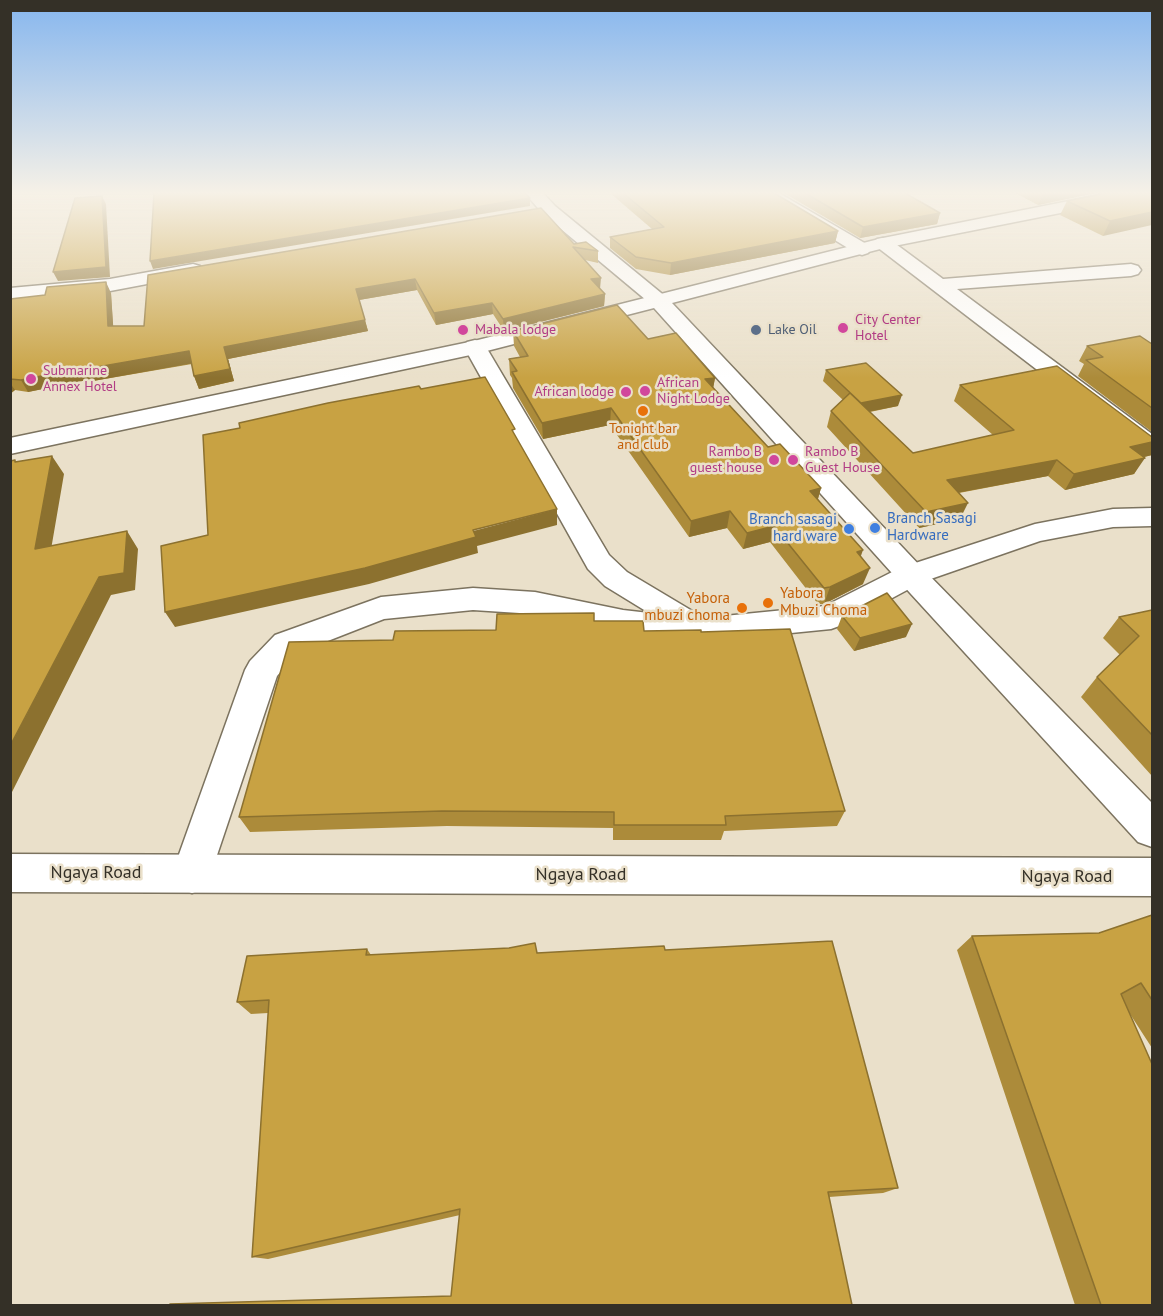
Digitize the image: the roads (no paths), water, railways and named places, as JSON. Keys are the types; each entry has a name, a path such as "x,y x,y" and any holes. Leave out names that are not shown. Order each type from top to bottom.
{"street":[{"path":"603,254 659,301 911,574 1152,829"},
{"path":"10,446 475,346 840,254"},
{"path":"887,254 939,285 1152,446"},
{"path":"10,294 110,285 213,266"},
{"path":"939,285 1131,270"},
{"path":"475,346 598,562 616,579 701,630"},
{"path":"192,874 261,670 286,644 381,608 473,599 535,603 623,622 701,630 831,617 911,574 1035,533 1113,518 1152,517"},
{"name":"Ngaya Road","path":"10,873 1152,877"}],"place":[{"name":"City Center Hotel","path":"843,328"},
{"name":"Mabala lodge","path":"463,330"},
{"name":"Lake Oil","path":"756,330"},
{"name":"Submarine Annex Hotel","path":"31,379"},
{"name":"African Night Lodge","path":"645,391"},
{"name":"African lodge","path":"626,392"},
{"name":"Tonight bar and club","path":"643,411"},
{"name":"Rambo B guest house","path":"774,460"},
{"name":"Rambo B Guest House","path":"793,460"},
{"name":"Branch Sasagi Hardware","path":"875,528"},
{"name":"Branch sasagi hard ware","path":"849,529"},
{"name":"Yabora Mbuzi Choma","path":"768,603"},
{"name":"Yabora mbuzi choma","path":"742,608"}]}
